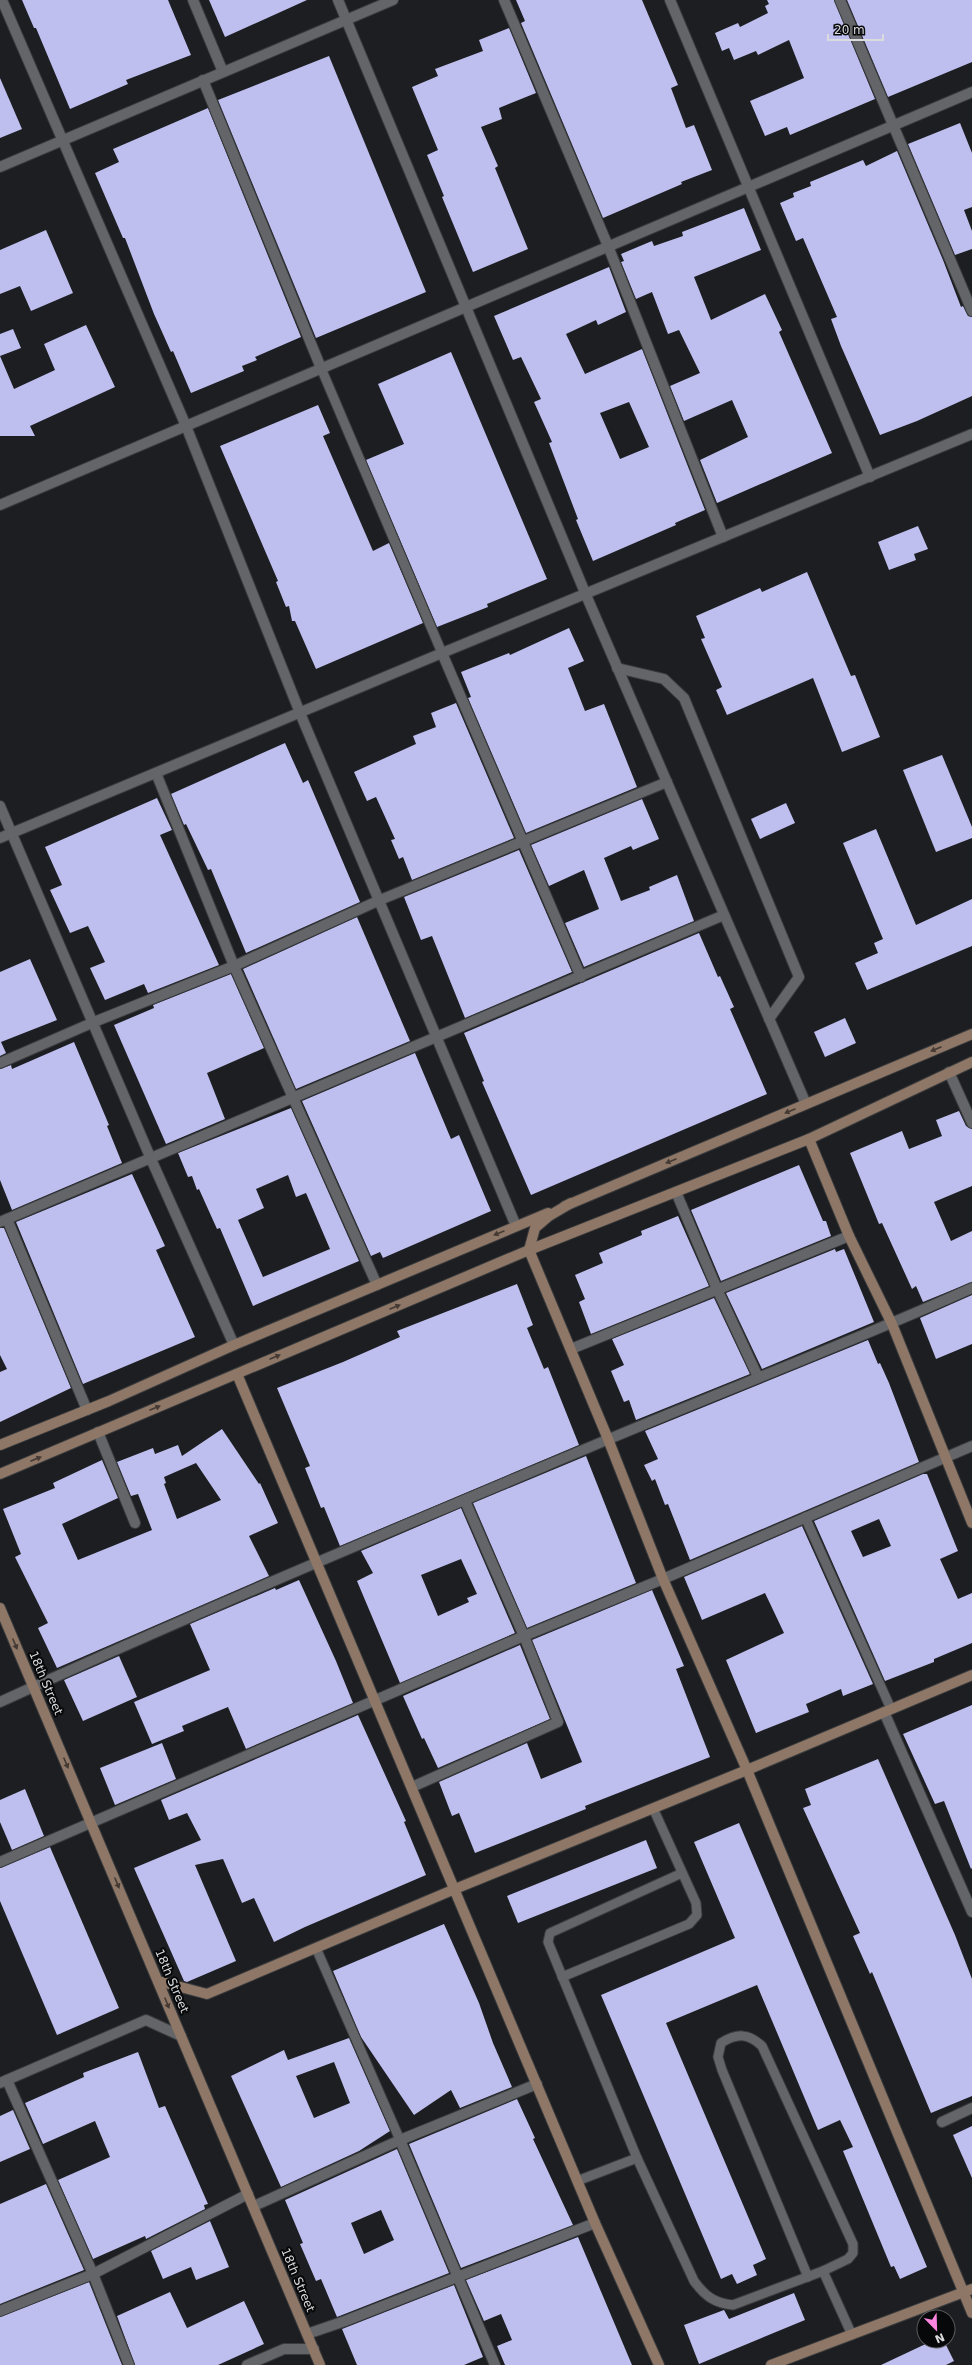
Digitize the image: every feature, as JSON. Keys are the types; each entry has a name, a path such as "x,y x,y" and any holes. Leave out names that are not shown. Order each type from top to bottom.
{"street":[{"path":"2,0 186,426 300,713 516,1226"},
{"path":"193,0 224,72"},
{"path":"338,0 586,595 806,1104"},
{"path":"0,167 393,0"},
{"path":"504,0 608,246 723,537"},
{"path":"670,0 747,188 870,477"},
{"path":"840,0 892,126 972,311"},
{"path":"203,80 321,368"},
{"path":"0,505 972,92"},
{"path":"0,838 972,434"},
{"path":"442,653 522,842 581,976"},
{"path":"617,668 664,679 684,698 799,977 769,1019"},
{"path":"156,773 234,966 377,1285"},
{"path":"0,1063 94,1022 234,966 380,900 667,782"},
{"path":"0,806 94,1022 151,1159 234,1345"},
{"path":"87,1410 4,1221 724,915"},
{"path":"0,1444 87,1410 234,1345 972,1034"},
{"path":"0,1474 529,1250 809,1139 948,1072 972,1062"},
{"path":"948,1072 972,1123"},
{"path":"809,1139 849,1236 892,1324 947,1457 972,1523"},
{"path":"676,1192 717,1289 758,1377"},
{"path":"570,1203 549,1216 535,1228 529,1250 608,1439 663,1579 747,1770 968,2291 972,2313"},
{"path":"571,1349 849,1236"},
{"path":"0,1702 317,1562 465,1501 608,1439 892,1324 972,1288"},
{"path":"237,1374 577,2181 659,2365"},
{"path":"98,1432 135,1523"},
{"path":"0,1862 91,1821 375,1701 524,1636 663,1579 972,1446"},
{"path":"412,1787 558,1722 524,1636 465,1501"},
{"name":"18th Street","path":"0,1608 320,2365"},
{"path":"158,1981 206,1994 455,1889 747,1770 972,1675"},
{"path":"887,1711 971,1907"},
{"path":"129,2365 93,2274 3,2081 146,2020 181,2036"},
{"path":"254,2206 400,2140 537,2084"},
{"path":"942,2122 972,2108"},
{"path":"400,2140 494,2365"},
{"path":"0,2311 93,2274 248,2194"},
{"path":"307,2334 345,2321 595,2223"},
{"path":"771,2365 968,2291"},
{"path":"247,2365 284,2349 314,2349"}],"lane":[{"path":"321,368 442,653"},
{"path":"805,1517 887,1711"},
{"path":"562,1977 689,1924 698,1915 696,1903 653,1808"},
{"path":"682,1873 550,1933 548,1942 637,2158 694,2281 704,2295 718,2304 733,2305 823,2271 848,2259 853,2252 853,2244 762,2046 752,2037 743,2035 731,2037 721,2043 718,2057 722,2070 808,2276"},
{"path":"316,1948 400,2140"},
{"path":"577,2181 637,2158"},
{"path":"823,2271 852,2335"}],"building":[{"path":"22,0 168,0 191,55 126,80 128,84 70,109 36,28 34,28"},
{"path":"209,0 307,0 225,37"},
{"path":"516,0 642,0 678,85 671,88 686,128 694,125 712,170 681,182 682,184 603,218 521,23 525,21"},
{"path":"767,0 834,0 875,99 790,135 787,127 765,136 750,101 804,78 789,40 758,55 756,51 734,60 729,48 722,51 715,33 738,23 740,27 768,13 765,6 769,4"},
{"path":"847,0 972,0 972,62 888,97"},
{"path":"509,28 536,93 499,108 502,119 481,127 498,166 495,168 528,249 473,272 442,197 444,196 427,155 438,150 412,87 438,76 435,69 483,51 479,40"},
{"path":"329,56 426,292 316,338 218,100"},
{"path":"0,78 22,129 0,138"},
{"path":"208,108 301,337 255,357 257,360 242,366 244,371 191,393 173,351 171,352 154,314 125,238 123,238 95,173 119,162 113,149"},
{"path":"960,123 972,153 972,207 964,210 972,231 972,249 955,255 908,144"},
{"path":"897,151 961,307 963,306 968,316 972,317 972,396 917,421 880,435 841,346 831,319 837,317 803,238 796,241 780,203 794,197 793,193 811,186 810,182 863,160 866,166"},
{"path":"744,208 761,250 694,277 711,320 765,294 782,330 779,332 832,453 717,503 700,460 748,437 732,400 684,421 670,386 700,373 679,330 668,334 652,292 636,299 621,262 624,261 621,254 652,241 654,246 683,236 682,232"},
{"path":"46,230 73,293 31,311 20,286 0,294 0,250"},
{"path":"609,267 626,312 598,325 596,320 566,334 585,374 642,349 705,510 675,523 676,525 593,561 576,520 578,519 549,443 552,442 534,402 541,399 521,357 513,360 494,316","holes":["629,402 649,447 620,459 600,413"]},
{"path":"86,325 115,387 30,426 35,436 0,436 0,356 14,389 55,370 44,344"},
{"path":"13,329 21,348 0,356 0,334"},
{"path":"451,352 547,579 487,604 488,607 437,627 366,460 404,444 378,384"},
{"path":"318,405 330,433 323,436 373,551 389,543 423,623 316,669 295,621 292,621 289,606 286,607 276,582 278,581 220,446"},
{"path":"918,526 928,549 914,554 916,560 889,570 878,542"},
{"path":"807,572 851,676 855,675 880,737 842,752 813,678 727,715 716,690 722,687 701,639 705,638 696,616 760,588 762,592"},
{"path":"569,628 584,661 568,668 585,711 604,704 637,787 526,833 468,698 471,697 461,672 509,653 510,655"},
{"path":"456,703 514,838 412,880 403,857 399,859 391,840 395,839 376,797 367,801 354,772 416,744 413,736 436,727 431,713"},
{"path":"285,743 303,783 308,780 360,902 246,953 211,869 208,870 186,824 184,825 171,794"},
{"path":"942,755 972,827 972,838 936,852 903,770"},
{"path":"157,798 172,830 160,835 219,965 148,993 144,984 105,1000 90,968 105,962 88,926 70,933 50,890 62,885 45,847"},
{"path":"642,799 659,839 633,850 631,846 604,858 621,901 650,890 649,887 677,875 694,921 584,967 565,923 599,909 584,870 549,886 531,845"},
{"path":"786,803 795,823 760,839 751,819"},
{"path":"876,829 916,925 972,899 972,946 867,990 855,963 878,953 874,943 883,939 843,843"},
{"path":"519,850 572,972 465,1018 432,936 421,940 404,897"},
{"path":"357,917 410,1041 296,1089 243,969"},
{"path":"699,933 718,977 720,976 734,1007 730,1009 767,1094 531,1195 482,1082 484,1081 464,1033"},
{"path":"30,959 57,1020 1,1042 6,1053 0,1056 0,972"},
{"path":"231,974 264,1048 207,1073 225,1119 166,1144 114,1025 154,1008 153,1005"},
{"path":"845,1018 856,1043 825,1057 814,1032"},
{"path":"74,1042 109,1125 107,1126 122,1163 12,1210 0,1180 0,1069 11,1065 12,1069"},
{"path":"415,1053 451,1139 459,1135 491,1211 383,1258 380,1252 371,1256 302,1101"},
{"path":"291,1108 359,1261 253,1306 220,1228 217,1229 199,1189 197,1190 192,1176 188,1177 178,1153","holes":["288,1175 296,1197 306,1193 330,1249 263,1277 238,1220 264,1208 256,1189"]},
{"path":"959,1111 966,1126 972,1129 972,1186 934,1202 951,1241 972,1231 972,1282 923,1302 916,1286 912,1289 882,1223 879,1224 850,1153 902,1131 909,1149 942,1136 936,1120"},
{"path":"799,1165 823,1221 826,1221 831,1236 721,1281 691,1210"},
{"path":"132,1174 165,1246 156,1250 195,1337 83,1384 16,1222"},
{"path":"678,1216 709,1286 591,1334 579,1302 585,1299 575,1275 603,1263 599,1253 642,1235 641,1231"},
{"path":"0,1228 4,1228 71,1388 0,1422 0,1372 7,1369 0,1355"},
{"path":"835,1249 836,1252 844,1249 874,1322 762,1369 726,1293"},
{"path":"517,1284 533,1325 527,1328 544,1369 548,1367 579,1445 340,1546 324,1507 321,1508 305,1468 310,1466 277,1388 343,1362 400,1337 397,1331"},
{"path":"972,1295 972,1344 936,1359 920,1318"},
{"path":"714,1298 750,1374 636,1420 629,1400 624,1402 611,1371 624,1365 612,1339"},
{"path":"868,1340 878,1364 880,1363 889,1383 919,1462 690,1560 668,1504 665,1505 655,1479 652,1481 644,1465 658,1459 645,1431"},
{"path":"222,1429 259,1484 260,1483 278,1523 249,1536 269,1576 57,1668 38,1628 48,1623 15,1557 21,1554 3,1509 55,1488 53,1483 102,1460 118,1498 62,1524 78,1560 152,1530 138,1494 131,1496 117,1462 153,1448 155,1454 178,1445 182,1456","holes":["196,1463 221,1500 177,1519 164,1484 166,1483 164,1477"]},
{"path":"586,1456 636,1583 527,1628 473,1503"},
{"path":"923,1474 927,1474 958,1551 940,1559 958,1599 972,1593 972,1643 934,1659 934,1662 885,1681 814,1521","holes":["879,1519 891,1546 863,1557 851,1531"]},
{"path":"461,1508 515,1633 400,1683 357,1581 373,1573 361,1551","holes":["461,1559 477,1594 467,1598 469,1602 438,1616 421,1575"]},
{"path":"802,1526 873,1684 843,1696 841,1689 806,1704 809,1712 756,1733 726,1660 784,1633 765,1593 702,1620 684,1577"},
{"path":"299,1580 336,1661 353,1703 246,1749 228,1707 182,1726 184,1731 152,1744 134,1702 210,1670 190,1624 275,1588 276,1590"},
{"path":"652,1590 684,1666 676,1669 710,1757 585,1806 586,1809 475,1853 459,1813 452,1816 439,1782 527,1743 541,1779 582,1762 532,1640"},
{"path":"520,1645 550,1719 438,1768 424,1738 422,1739 403,1696"},
{"path":"119,1656 137,1697 83,1721 64,1680"},
{"path":"972,1705 971,1869 944,1801 935,1804 903,1734"},
{"path":"358,1715 406,1821 404,1822 426,1875 305,1927 274,1942 254,1898 242,1903 223,1859 195,1865 236,1961 187,1982 184,1981 134,1868 201,1840 187,1813 169,1820 161,1800"},
{"path":"162,1743 176,1779 115,1805 100,1768"},
{"path":"878,1759 955,1935 972,1979 972,2096 931,2113 872,1972 870,1974 853,1936 860,1933 803,1808 811,1805 805,1789"},
{"path":"25,1789 44,1836 12,1850 0,1822 0,1800"},
{"path":"739,1823 927,2267 900,2279 894,2266 891,2267 843,2151 853,2147 840,2120 818,2130 757,1985 666,2023 766,2259 753,2265 757,2275 737,2284 732,2274 721,2279 601,1995 735,1938 694,1842"},
{"path":"646,1840 657,1868 518,1923 507,1896"},
{"path":"50,1847 119,2008 57,2035 0,1901 0,1868"},
{"path":"444,1924 479,2003 493,2043 512,2087 460,2108 451,2090 414,2115 361,2037 333,1971"},
{"path":"349,2038 390,2131 359,2151 281,2187 231,2076 284,2050 288,2060","holes":["334,2062 350,2103 314,2118 296,2076"]},
{"path":"138,2052 159,2108 165,2106 208,2204 204,2205 205,2209 146,2239 145,2236 93,2259 58,2180 110,2157 95,2121 43,2144 25,2103 84,2077 83,2073"},
{"path":"517,2099 535,2138 533,2139 573,2225 461,2268 409,2144"},
{"path":"13,2110 30,2149 0,2162 0,2116"},
{"path":"972,2126 972,2178 953,2135"},
{"path":"397,2149 449,2273 337,2317 321,2279 316,2281 300,2244 303,2243 285,2200","holes":["381,2210 394,2240 364,2254 351,2223"]},
{"path":"46,2184 84,2270 0,2304 0,2204"},
{"path":"210,2221 229,2267 196,2280 191,2267 163,2279 151,2251"},
{"path":"578,2237 632,2365 505,2365 497,2346 512,2340 501,2314 484,2321 466,2280"},
{"path":"89,2282 122,2365 0,2365 0,2317"},
{"path":"454,2285 483,2357 464,2365 357,2365 342,2329"},
{"path":"170,2292 187,2328 244,2301 264,2344 218,2365 135,2365 117,2316"},
{"path":"794,2293 805,2320 699,2364 684,2325 724,2310 729,2319"},
{"path":"916,2349 948,2349 954,2361 946,2365 881,2365"}]}
